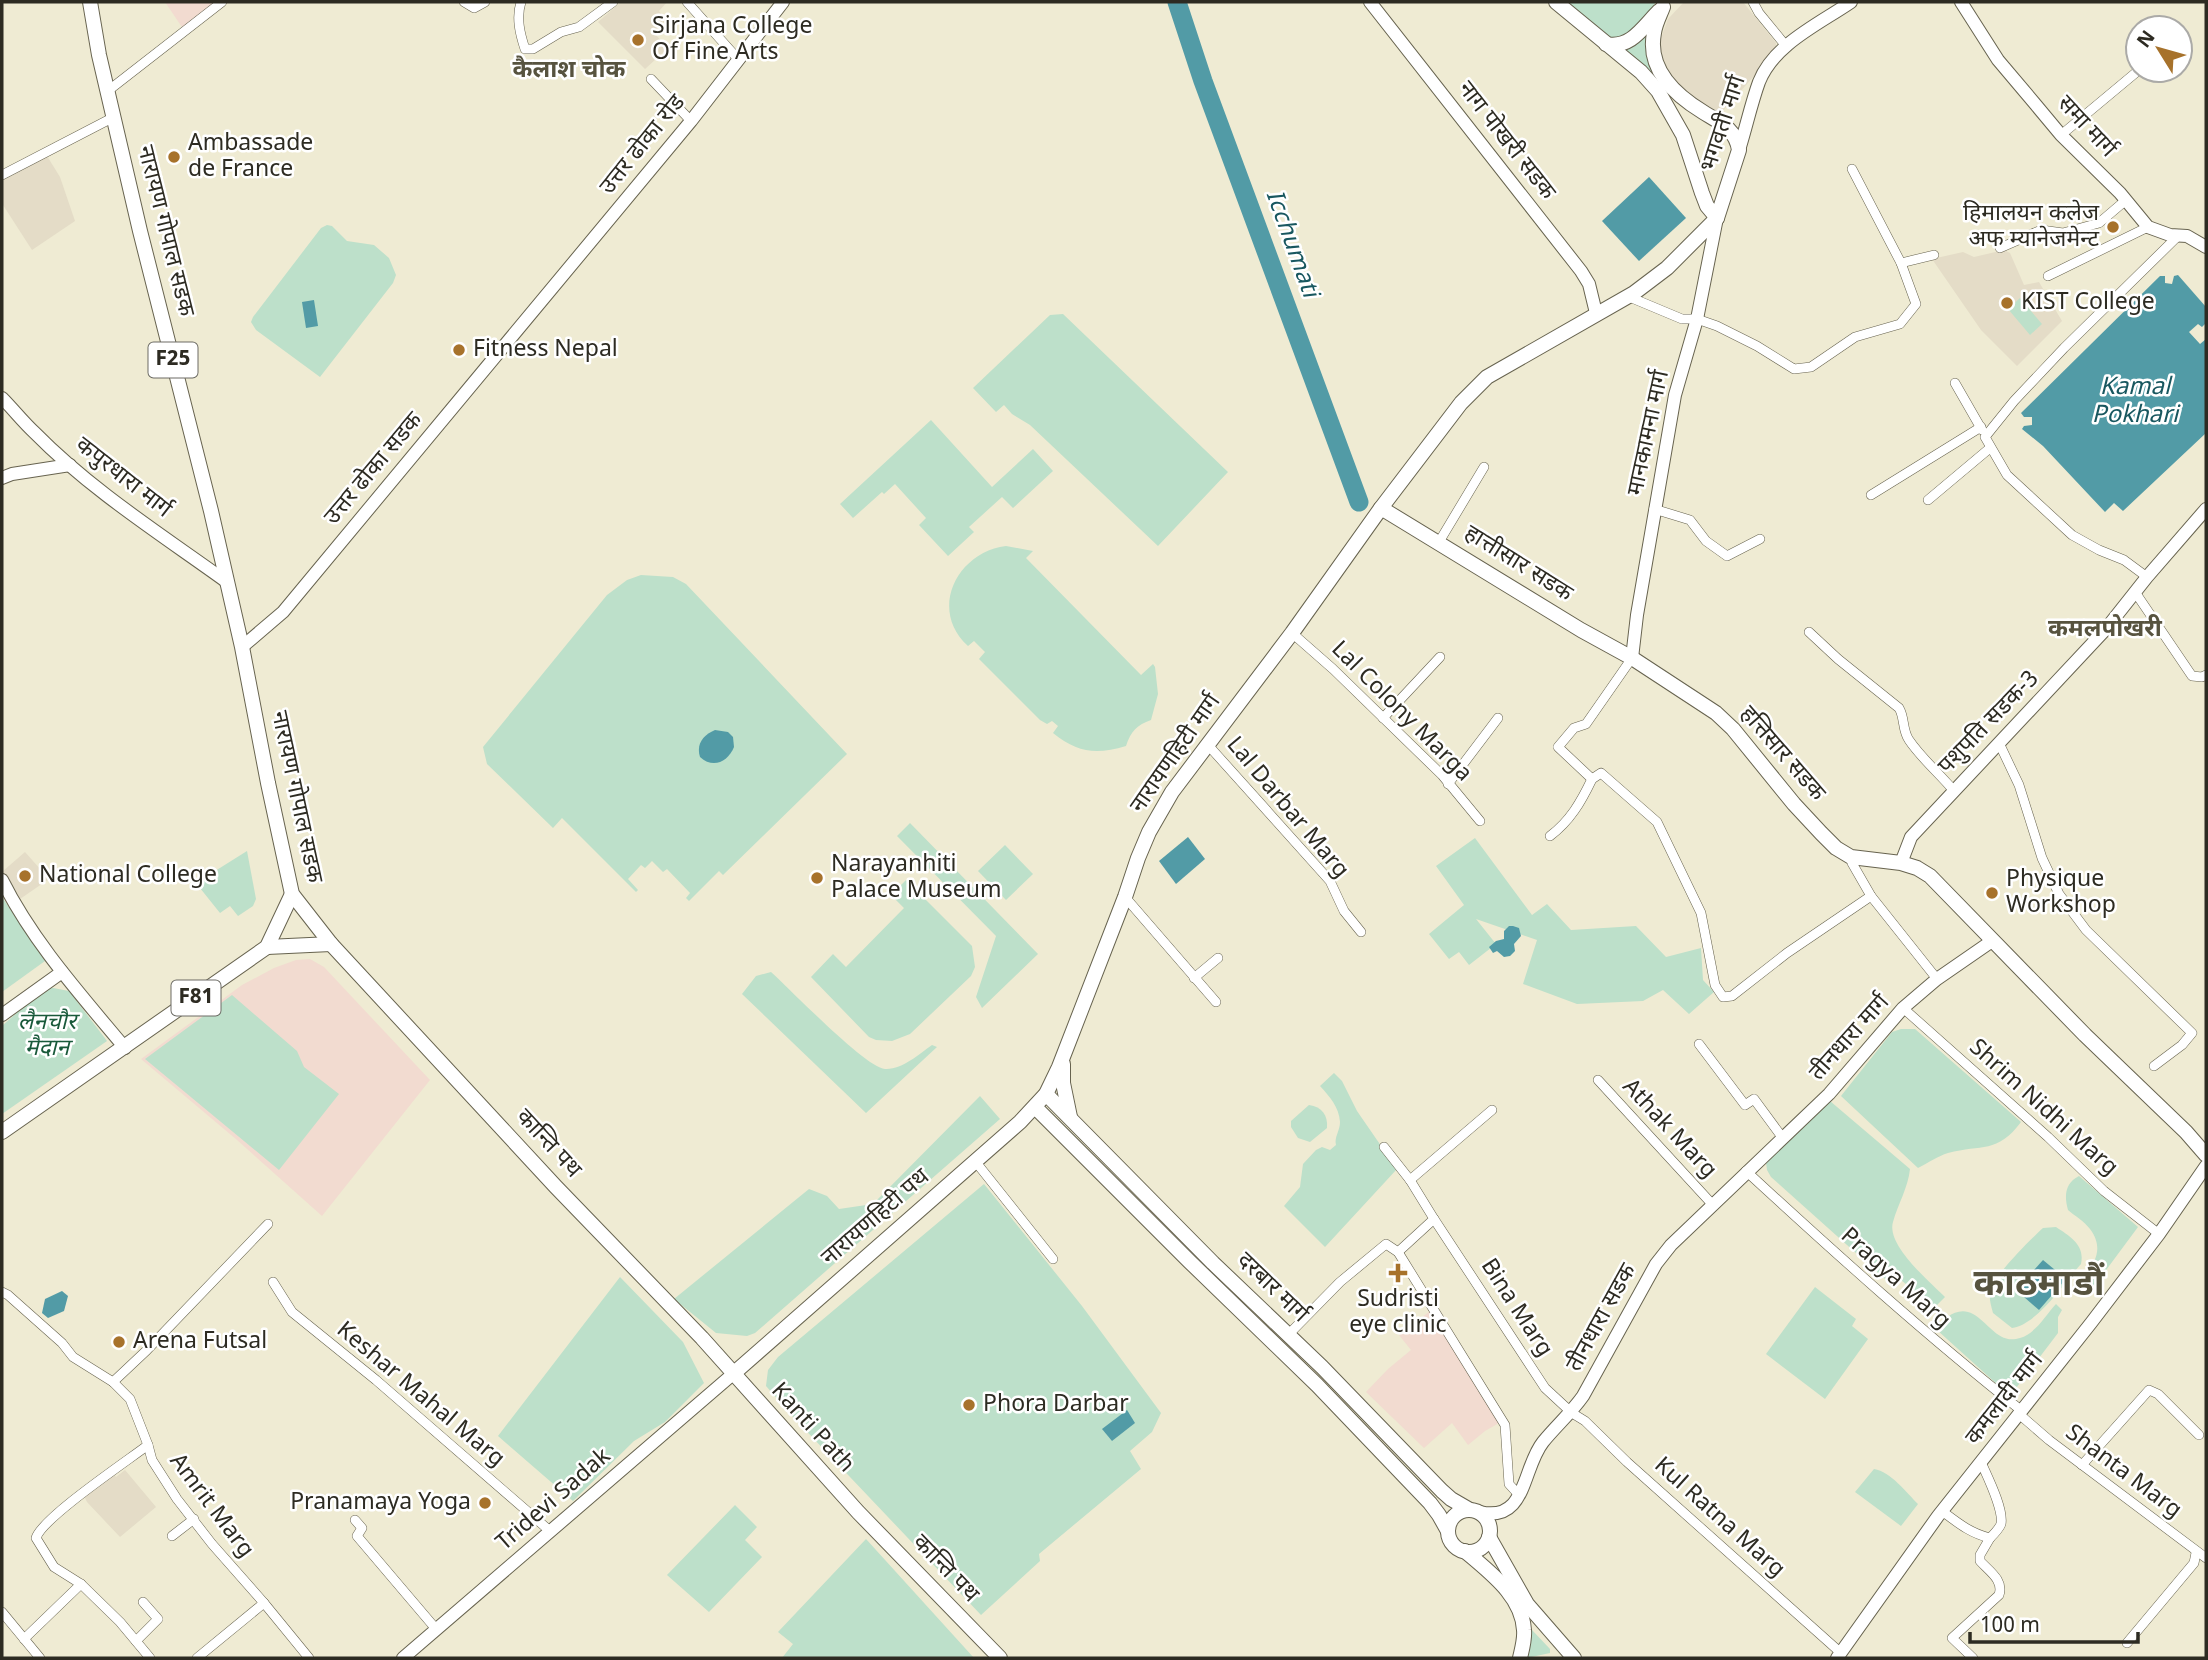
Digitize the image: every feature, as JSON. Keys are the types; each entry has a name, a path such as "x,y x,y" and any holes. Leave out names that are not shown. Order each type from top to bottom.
{"main road":[{"name":"नारायण गोपाल सडक","path":"90,2 99,55 140,231 227,582"},
{"name":"उत्तर ढोका रोड","path":"532,311 691,121 783,2"},
{"name":"नाग पोखरी सडक","path":"1370,2 1581,271 1589,284 1596,313"},
{"path":"1556,2 1667,93 1724,125 1738,140 1739,150"},
{"name":"भगवती मार्ग","path":"1717,218 1760,81 1767,68 1786,46 1851,2"},
{"name":"समा मार्ग","path":"1961,2 1998,60 2061,135 2126,200 2148,227"},
{"path":"1606,44 1617,46 1629,41 1665,4"},
{"path":"1665,4 1653,34 1658,67 1707,206 1717,218"},
{"name":"नारायणहिटी मार्ग","path":"1046,1094 1149,832 1172,792 1461,403 1488,377 1627,296 1667,268 1717,218"},
{"name":"मानकामना मार्ग","path":"1632,658 1654,509 1675,396 1697,319 1717,218"},
{"path":"2148,227 2187,236 2206,247"},
{"name":"उत्तर ढोका सडक","path":"242,647 283,612 532,311"},
{"name":"कपुरधारा मार्ग","path":"2,398 35,434 70,465 227,582"},
{"path":"2,478 70,465"},
{"name":"हात्तीसार सडक","path":"1381,508 1581,630 1632,658"},
{"name":"पशुपति सडक-3","path":"1901,863 1911,837 2105,630 2206,509"},
{"name":"F25","path":"227,582 242,647"},
{"name":"नारायण गोपाल सडक","path":"242,647 292,894 331,944"},
{"name":"हत्तिसार सडक","path":"1632,658 1695,698 1728,723 1821,833 1836,848 1852,858"},
{"path":"1852,858 1901,863 1930,876 2206,1155"},
{"path":"2,880 12,900 62,972 125,1048"},
{"name":"F81","path":"2,1132 267,947 292,894"},
{"name":"तीनधारा मार्ग","path":"1746,1171 1829,1094 1903,1008 1937,979 1992,941"},
{"path":"267,947 331,944"},
{"name":"कान्ति पथ","path":"331,944 733,1374"},
{"path":"3,1011 62,972"},
{"path":"1063,1056 1063,1083 1071,1118"},
{"name":"नारायणहिटी पथ","path":"733,1374 1001,1139 1046,1094"},
{"name":"दरबार मार्ग","path":"1046,1094 1442,1491 1451,1499 1475,1511"},
{"name":"दरबार मार्ग","path":"1035,1107 1317,1385 1430,1503 1448,1531"},
{"path":"1001,1139 1023,1126 1037,1124 1050,1124 1060,1131"},
{"name":"कमलादी मार्ग","path":"1839,1656 1942,1511 2159,1234 2206,1166"},
{"name":"तीनधारा सडक","path":"1518,1498 1538,1449 1572,1413 1583,1396 1656,1264 1671,1245 1746,1171"},
{"name":"Kanti Path","path":"733,1374 858,1512"},
{"name":"Tridevi Sadak","path":"402,1658 733,1374"},
{"path":"1518,1498 1504,1511 1495,1514 1463,1510 1452,1518 1448,1531 1455,1546 1465,1551 1502,1585 1518,1607 1524,1631 1520,1658"},
{"path":"1465,1551 1483,1547 1489,1537 1488,1520 1475,1511"},
{"name":"कान्ति पथ","path":"858,1512 1000,1658"},
{"path":"1489,1537 1527,1604 1574,1658"}],"street":[{"path":"109,90 222,2"},
{"path":"464,2 474,8 485,2"},
{"path":"521,2 518,10 520,35 526,49 533,49 561,32 579,27 613,2"},
{"path":"687,2 738,59"},
{"path":"1753,2 1786,46"},
{"path":"651,79 691,121"},
{"path":"2061,135 2124,82"},
{"path":"2,175 114,117"},
{"path":"1627,296 1682,319 1697,319 1727,330 1794,369 1811,367 1855,337 1900,324 1916,304 1901,263 1852,169"},
{"path":"2000,248 2041,230 2063,233 2099,223 2126,200"},
{"path":"2048,276 2148,227"},
{"path":"1985,437 2063,348 2178,236"},
{"path":"1901,263 1934,255"},
{"path":"1955,383 2007,475 2072,535 2124,560 2147,577"},
{"path":"1871,495 1980,427"},
{"path":"1928,500 1990,448"},
{"path":"1438,542 1484,467"},
{"path":"1654,509 1690,520 1706,541 1727,556 1760,539"},
{"path":"2135,592 2192,676 2206,675"},
{"path":"1809,632 1847,667 1899,708 1909,740 1954,791"},
{"name":"Lal Colony Marga","path":"1292,633 1383,718 1448,783 1480,821"},
{"path":"1383,718 1440,657"},
{"path":"1592,779 1558,747 1574,728 1586,724 1632,658"},
{"path":"1448,783 1498,718"},
{"path":"1999,743 2019,785 2042,858 2059,894 2085,930 2192,1033 2182,1045 2154,1066"},
{"name":"Lal Darbar Marg","path":"1208,744 1330,881 1344,911 1361,932"},
{"path":"1550,836 1561,828 1581,803 1592,779 1601,773 1657,822 1701,913 1715,985 1723,997 1732,996 1787,953 1871,896"},
{"path":"1852,858 1852,863 1871,896 1937,979"},
{"path":"1125,897 1216,1002"},
{"path":"1194,978 1218,958"},
{"name":"Shrim Nidhi Marg","path":"1903,1008 2048,1137 2104,1191 2159,1234"},
{"path":"1699,1044 1745,1105 1754,1099 1782,1137"},
{"name":"Athak Marg","path":"1598,1080 1712,1204"},
{"path":"1410,1180 1492,1110"},
{"name":"Bina Marg","path":"1384,1147 1410,1180 1545,1388 1572,1413"},
{"path":"975,1161 1053,1259"},
{"name":"Pragya Marg","path":"1746,1171 1890,1302 2021,1412"},
{"path":"1398,1252 1434,1219"},
{"path":"113,1382 268,1224"},
{"path":"1288,1335 1340,1282 1385,1244 1398,1252 1505,1425 1509,1484 1518,1498"},
{"name":"Keshar Mahal Marg","path":"272,1282 292,1312 376,1380 550,1531"},
{"name":"Amrit Marg","path":"2,1292 62,1343 73,1357 113,1382 130,1399 152,1460 177,1499 309,1658"},
{"path":"2082,1465 2149,1390 2158,1394 2199,1435"},
{"name":"Shanta Marg","path":"2021,1412 2049,1440 2206,1558"},
{"name":"Kul Ratna Marg","path":"1572,1413 1585,1421 1839,1656"},
{"path":"148,1445 51,1518 36,1538 54,1567 81,1584 120,1622 150,1658"},
{"path":"1973,1658 1952,1638 1999,1595 2001,1588 2000,1583 1980,1561 1980,1555 2001,1522 1993,1491 1981,1462"},
{"path":"1942,1511 1967,1531 1990,1538"},
{"path":"172,1536 194,1519"},
{"path":"355,1520 362,1528 357,1536 436,1629"},
{"path":"2127,1643 2194,1563 2196,1553"},
{"path":"24,1639 81,1584"},
{"path":"135,1641 158,1619 142,1602"},
{"path":"197,1658 264,1603"},
{"path":"2,1612 40,1658"}],"shaded area":[{"path":"165,2 229,2 186,33"},
{"name":"Sirjana College Of Fine Arts","path":"621,2 667,2 659,11 666,20 653,32 668,48 645,69 598,22"},
{"path":"1684,2 1743,2 1776,43 1776,49 1764,65 1720,114 1699,102 1667,76 1659,52 1668,19"},
{"path":"47,156 60,177 75,221 32,250 3,205 2,181"},
{"name":"KIST College","path":"2004,250 2010,253 2024,285 2039,282 2062,321 2017,366 1981,330 1932,259 1963,252 1974,257"},
{"name":"National College","path":"25,852 49,879 20,899 2,872"},
{"path":"310,959 324,967 430,1080 322,1216 141,1059 242,985 274,968 296,960"},
{"path":"1430,1311 1499,1423 1468,1445 1452,1423 1424,1448 1366,1392 1411,1350 1399,1335"},
{"path":"125,1470 156,1507 120,1537 87,1502 83,1494 113,1473 116,1477"}],"green space":[{"path":"1563,2 1656,2 1635,31 1613,41"},
{"path":"1653,21 1664,86 1622,49"},
{"path":"332,226 347,241 374,245 389,258 396,275 393,283 320,377 256,330 251,322 321,228"},
{"path":"2020,298 2042,324 2030,335 2008,309"},
{"path":"1063,314 1228,472 1158,546 1030,425 1012,414 1004,405 996,412 973,388 1050,315"},
{"path":"931,420 992,487 1033,449 1053,471 1013,508 1002,497 969,527 974,532 948,556 919,525 926,518 895,484 853,518 840,504"},
{"path":"1006,546 1033,551 1026,558 1141,675 1153,664 1155,667 1158,694 1151,720 1135,729 1126,746 1096,751 1079,748 1062,740 1053,733 1058,726 1052,721 1047,724 1040,720 979,659 985,652 974,641 968,646 956,632 950,616 950,600 962,571 974,559"},
{"path":"641,575 673,577 686,584 847,754 723,875 719,871 689,901 686,898 690,893 667,869 663,872 652,861 645,868 641,865 628,879 638,890 636,892 562,818 553,828 487,764 483,747 607,595 627,580"},
{"path":"910,823 1038,954 982,1008 976,997 996,936 897,836"},
{"path":"1475,838 1532,915 1547,904 1571,930 1636,926 1666,957 1701,948 1703,980 1714,992 1689,1014 1663,990 1643,1001 1577,1004 1523,984 1537,940 1476,919 1496,944 1469,965 1459,952 1449,959 1429,934 1464,905 1436,866"},
{"path":"1005,845 1033,874 1006,900 978,871"},
{"path":"247,851 256,899 253,906 238,916 230,906 220,913 196,883"},
{"path":"906,880 972,946 975,967 971,976 910,1034 892,1041 876,1040 869,1037 811,977 833,954 846,967 904,908 891,895"},
{"path":"2,897 45,961 2,992"},
{"path":"771,972 828,1026 875,1065 885,1069 898,1067 932,1045 937,1047 866,1113 742,994 756,976"},
{"name":"लैनचौर मैदान","path":"48,987 69,991 107,1041 2,1114 2,1026"},
{"path":"232,995 297,1051 304,1067 339,1094 279,1170 145,1059"},
{"path":"1915,1029 2021,1122 1996,1143 1948,1153 1918,1168 1841,1096 1892,1032"},
{"path":"1334,1073 1342,1081 1357,1111 1397,1169 1325,1247 1284,1206 1300,1187 1303,1164 1316,1150 1322,1147 1330,1150 1336,1145 1340,1125 1338,1112 1320,1086"},
{"path":"980,1096 1000,1119 755,1333 747,1336 716,1333 674,1299 809,1189 827,1196 839,1209 873,1204"},
{"path":"1830,1101 1910,1169 1893,1222 1893,1231 1902,1252 1945,1297 1935,1307 1892,1273 1885,1279 1771,1177 1767,1170 1766,1162"},
{"path":"1309,1105 1321,1110 1327,1123 1327,1128 1310,1142 1298,1138 1291,1127 1291,1121"},
{"path":"2079,1176 2138,1227 2092,1289 2078,1292 2073,1288 2090,1268 2097,1254 2095,1238 2090,1229 2068,1210 2067,1190 2071,1182"},
{"name":"Phora Darbar","path":"984,1184 1082,1306 1161,1413 1152,1432 1130,1451 1141,1469 1039,1554 1040,1561 981,1615 766,1386 768,1370 778,1357"},
{"path":"2056,1227 2072,1238 2079,1247 2081,1264 2040,1311 2031,1319 2012,1328 1993,1313 1990,1292 1993,1285 2013,1258 2043,1228"},
{"path":"620,1277 683,1342 704,1383 665,1422 634,1441 573,1501 498,1436"},
{"path":"1815,1287 1856,1319 1852,1326 1868,1339 1825,1399 1766,1354"},
{"path":"2056,1304 2062,1310 2058,1317 2058,1333 2010,1396 1937,1330 1947,1317 1962,1311 1973,1314 2000,1336 2020,1338 2036,1328"},
{"path":"1874,1469 1892,1478 1918,1504 1901,1526 1855,1492"},
{"path":"735,1505 757,1527 745,1540 762,1557 709,1612 667,1575"},
{"path":"866,1539 974,1658 782,1658 793,1644 778,1632"},
{"path":"1532,1630 1550,1649 1550,1653 1527,1658"}],"water":[{"path":"1649,177 1686,218 1639,261 1602,221"},
{"name":"Kamal Pokhari","path":"2178,275 2206,307 2206,323 2202,327 2198,324 2189,332 2200,344 2206,339 2206,433 2123,511 2114,503 2105,512 2043,446 2022,429 2032,425 2032,417 2024,417 2021,413 2160,276 2165,276 2165,283 2172,284 2174,276"},
{"path":"314,300 318,326 306,328 302,302"},
{"path":"715,730 728,732 733,737 734,747 724,760 710,763 700,757 699,748 704,737"},
{"path":"1188,837 1205,859 1176,884 1159,861"},
{"path":"1509,926 1519,928 1521,936 1514,944 1515,951 1504,957 1497,951 1493,953 1489,947 1504,939 1504,931"},
{"path":"2043,1260 2066,1279 2039,1310 2016,1290"},
{"path":"62,1291 68,1296 64,1311 48,1318 42,1313 45,1299"},
{"path":"1127,1410 1135,1423 1112,1441 1102,1429"}],"waterway":[{"name":"Icchumati","path":"1177,2 1203,81 1359,502"}],"place":[{"name":"Sirjana College Of Fine Arts","path":"638,40"},
{"name":"Ambassade de France","path":"174,157"},
{"name":"हिमालयन कलेज अफ म्यानेजमेन्ट","path":"2113,227"},
{"name":"KIST College","path":"2007,303"},
{"name":"Fitness Nepal","path":"459,350"},
{"name":"National College","path":"25,876"},
{"name":"Narayanhiti Palace Museum","path":"817,878"},
{"name":"Physique Workshop","path":"1992,893"},
{"name":"Sudristi eye clinic","path":"1398,1273"},
{"name":"Arena Futsal","path":"119,1342"},
{"name":"Phora Darbar","path":"969,1405"},
{"name":"Pranamaya Yoga","path":"485,1503"}],"district":[{"name":"कैलाश चोक","path":"569,71"},
{"name":"कमलपोखरी","path":"2105,630"},
{"name":"काठमाडौं","path":"2039,1286"}]}
